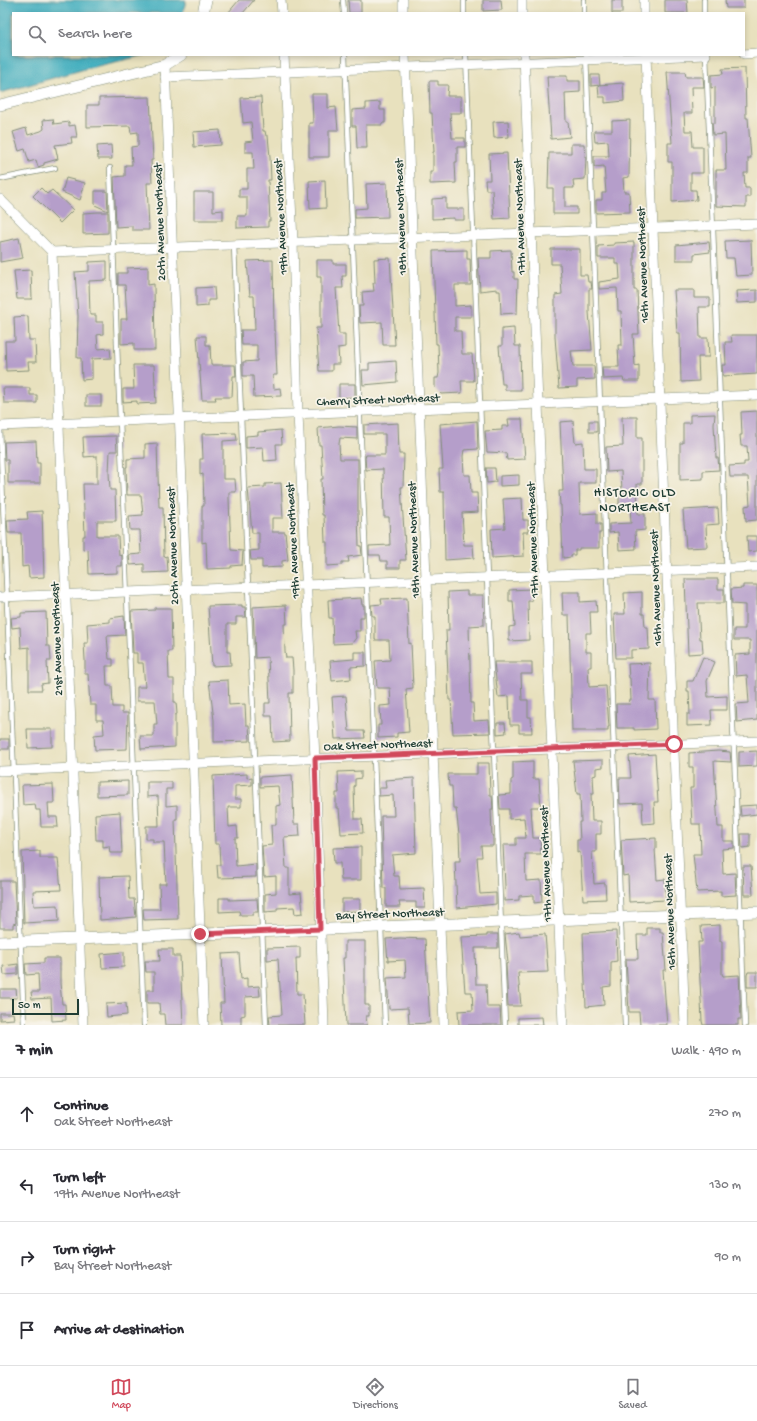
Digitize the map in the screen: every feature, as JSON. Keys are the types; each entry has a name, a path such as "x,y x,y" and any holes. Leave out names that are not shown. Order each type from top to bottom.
{"street":[{"path":"203,12 206,0"},
{"path":"281,0 282,12"},
{"path":"403,0 404,12"},
{"path":"522,0 522,12"},
{"path":"644,0 644,12"},
{"path":"745,54 757,53"},
{"path":"0,105 165,66 180,56"},
{"name":"19th Avenue Northeast","path":"284,56 293,242 298,414 315,758 324,1025"},
{"name":"18th Avenue Northeast","path":"405,56 444,1025"},
{"path":"166,77 466,65 524,59 646,56"},
{"name":"16th Avenue Northeast","path":"646,56 685,1025"},
{"name":"17th Avenue Northeast","path":"524,59 563,1025"},
{"name":"20th Avenue Northeast","path":"165,66 204,1025"},
{"path":"0,199 52,252 757,224"},
{"name":"21st Avenue Northeast","path":"52,252 83,1025"},
{"name":"Cherry Street Northeast","path":"0,427 757,395"},
{"path":"3,597 757,566"},
{"name":"Oak Street Northeast","path":"0,771 757,741"},
{"name":"Bay Street Northeast","path":"0,942 757,912"}],"lane":[{"path":"343,0 344,12"},
{"path":"464,0 464,12"},
{"path":"584,0 584,12"},
{"path":"704,0 704,12"},
{"path":"345,56 385,1025"},
{"path":"466,56 505,1025"},
{"path":"706,56 745,1025"},
{"path":"586,57 625,1025"},
{"path":"0,179 55,168"},
{"path":"110,168 144,1025"},
{"path":"234,245 266,1025"},
{"path":"0,427 3,597 14,771 24,1025"}],"water":[{"path":"0,0 186,0 183,12 12,12 12,56 141,56 85,69 0,93"}],"building":[{"path":"239,0 254,0 244,12 229,12"},
{"path":"348,0 361,0 361,12 349,12"},
{"path":"483,0 501,0 502,10 483,11"},
{"path":"612,0 622,0 622,12 612,12"},
{"path":"665,0 687,0 688,12 665,12"},
{"path":"725,0 744,0 744,8 726,8"},
{"path":"745,68 746,118 748,118 751,158 748,158 748,173 744,173 745,188 750,188 750,197 746,197 746,207 716,206 716,170 726,170 725,134 713,135 712,123 715,123 715,87 711,88 711,75 723,74 722,69"},
{"path":"667,72 685,72 686,77 703,77 704,87 691,87 692,113 684,113 685,131 692,131 693,147 703,147 703,173 691,173 691,190 696,190 697,200 672,202 672,162 668,162 668,143 672,143"},
{"path":"591,75 599,75 600,85 591,86"},
{"path":"547,76 567,76 567,81 580,81 580,92 565,93 566,122 568,122 570,137 551,139"},
{"path":"429,81 438,81 438,85 448,85 447,96 461,96 461,113 450,113 452,138 465,138 465,147 457,147 457,162 455,162 456,183 430,184 430,172 433,172 434,152 432,113 430,113"},
{"path":"623,83 624,101 605,103 605,97 599,97 598,85"},
{"path":"312,94 328,94 328,108 336,107 338,130 329,130 329,157 309,157 309,123 313,123"},
{"path":"150,97 153,160 151,160 152,183 147,183 149,230 132,230 132,226 116,227 114,177 125,176 125,165 132,165 131,147 138,146 138,132 131,133 130,126 87,127 87,105 99,105 99,98"},
{"path":"261,97 263,131 265,131 266,136 268,136 270,157 271,180 268,180 270,221 268,221 268,227 237,228 237,216 247,216 247,197 239,197 239,189 247,189 247,169 254,169 253,152 245,152 245,142 253,141 251,122 243,123 241,98"},
{"path":"380,102 380,110 385,110 385,123 382,123 382,125 366,125 367,148 357,148 356,126 352,126 352,110 366,109 366,103"},
{"path":"53,119 54,124 69,122 69,126 75,125 77,137 71,137 72,143 55,145 58,159 44,163 44,165 38,167 36,160 29,162 25,149 19,151 13,132 26,128 28,135 41,131 44,129 43,120"},
{"path":"630,120 629,177 623,178 624,192 629,192 630,212 596,213 596,200 602,200 602,193 606,193 604,166 594,167 594,156 609,156 608,141 595,142 594,131 612,131 612,121"},
{"path":"508,121 509,137 494,138 493,122"},
{"path":"220,130 221,145 194,147 193,132"},
{"path":"571,144 584,144 586,157 585,179 573,180 574,188 565,188 565,207 577,207 577,214 553,214 553,188 548,188 549,153 571,153"},
{"path":"111,145 112,159 98,159 97,146"},
{"path":"507,153 510,218 494,219 492,190 486,190 485,180 490,180 489,154"},
{"path":"66,178 85,183 80,200 62,192"},
{"path":"325,180 326,208 310,209 309,181"},
{"path":"387,183 388,217 355,218 355,209 367,208 366,184"},
{"path":"41,188 47,194 52,190 73,210 60,223 33,196"},
{"path":"95,191 107,191 108,211 95,205"},
{"path":"194,192 213,192 213,211 223,210 223,220 194,220"},
{"path":"446,198 446,209 464,209 464,220 454,220 454,218 432,219 432,199"},
{"path":"108,212 108,233 83,234 83,213"},
{"path":"19,238 23,258 0,262 0,242"},
{"path":"751,240 752,275 736,276 734,258 726,258 725,241"},
{"path":"634,242 634,290 637,290 639,334 633,334 635,366 639,365 639,381 624,381 623,378 603,379 602,367 619,367 618,345 622,345 621,311 618,311 617,288 599,289 599,282 620,279 619,264 615,264 615,258 598,258 598,246 614,245 614,243"},
{"path":"709,242 710,252 694,254 694,260 676,260 676,245"},
{"path":"551,249 580,249 580,275 587,275 588,282 591,282 592,289 589,289 589,312 592,350 571,351 573,366 594,366 595,379 577,380 577,387 559,388 555,337 555,295 562,294 560,264 551,264"},
{"path":"467,250 467,259 470,259 471,285 455,285 455,306 471,305 471,317 455,317 455,331 461,331 462,354 472,354 474,381 461,381 462,393 441,394 435,388 435,378 438,378 439,373 438,344 436,344 433,251"},
{"path":"511,250 512,272 514,272 514,279 518,279 517,313 501,314 500,291 497,291 497,289 480,291 478,258 491,258 491,251"},
{"path":"390,258 395,345 383,345 382,322 360,323 359,306 363,306 362,292 374,291 374,259"},
{"path":"273,260 274,331 277,375 273,375 274,389 280,388 281,396 254,397 253,376 243,376 243,362 257,361 257,345 242,345 241,330 255,330 254,296 250,296 247,261"},
{"path":"317,260 333,260 333,264 346,264 346,276 342,276 343,288 336,288 339,334 345,334 345,347 338,348 339,364 332,364 332,371 319,371 316,328 321,328 321,277 317,277"},
{"path":"107,261 107,280 89,281 90,315 96,315 96,322 103,322 103,334 97,335 98,349 110,348 111,358 92,359 92,379 82,380 81,358 77,358 78,316 75,272 89,271 89,262"},
{"path":"148,267 148,285 154,284 155,350 134,350 134,343 121,344 121,319 127,319 125,285 118,285 118,273 127,273 127,268"},
{"path":"31,270 32,299 17,299 14,271"},
{"path":"214,287 215,300 208,300 208,306 196,307 196,288"},
{"path":"674,290 694,290 694,298 710,298 710,307 699,307 700,338 708,338 709,357 698,357 699,381 681,382 680,333 677,333"},
{"path":"757,290 757,302 737,303 736,291"},
{"path":"28,316 29,340 35,340 36,362 28,362 29,370 6,371 5,341 15,341 14,317"},
{"path":"514,328 515,346 520,346 521,390 505,390 505,384 502,384 499,346 502,346 502,329"},
{"path":"731,335 757,335 757,374 723,376 722,365 726,365 725,342 732,342"},
{"path":"197,336 206,336 206,345 210,345 211,365 235,365 236,376 233,376 232,397 215,397 216,400 202,400"},
{"path":"396,361 397,382 363,385 362,370 369,370 369,363"},
{"path":"133,365 154,365 156,403 137,404 137,401 123,402 123,389 134,389"},
{"path":"339,384 355,384 355,397 339,398"},
{"path":"3,388 30,388 30,395 37,395 37,403 4,403"},
{"path":"86,395 101,395 101,406 86,406"},
{"path":"757,411 757,520 746,521 745,506 750,505 748,477 730,477 729,466 744,465 744,462 748,462 747,446 741,446 741,412"},
{"path":"715,414 714,425 716,458 718,458 719,470 703,471 703,479 680,480 680,443 683,443 683,423 690,423 690,415"},
{"path":"622,417 637,417 637,438 642,438 642,484 637,484 638,514 645,514 645,530 635,531 636,549 619,550 618,532 609,533 609,524 631,523 630,506 619,506 619,491 622,491 621,471 607,472 606,447 623,446"},
{"path":"508,419 522,419 525,459 507,460 506,453 487,452 485,431 502,430 502,426 509,426"},
{"path":"477,421 478,449 464,450 463,456 464,475 470,475 471,493 477,493 478,512 462,513 464,545 473,545 474,558 445,560 444,492 440,492 439,469 443,469 440,424"},
{"path":"573,421 575,443 583,442 584,469 596,469 596,483 579,483 580,514 597,513 597,524 601,524 601,533 599,533 599,548 579,548 579,550 575,550 575,555 563,558 559,491 563,491 560,422"},
{"path":"589,421 597,421 597,432 589,432"},
{"path":"398,423 399,454 404,454 403,487 401,487 406,560 400,560 400,568 387,568 387,561 381,561 380,555 369,555 369,546 390,545 389,517 384,517 383,469 366,470 365,458 366,455 385,455 385,434 364,434 364,425"},
{"path":"339,426 357,427 357,439 340,438 339,444 340,459 358,459 359,546 361,546 362,555 348,557 349,562 342,562 342,565 327,566 327,542 325,542 324,515 322,515 321,479 323,479 321,445 319,445 318,428"},
{"path":"281,430 282,444 276,444 277,460 264,461 263,447 246,448 246,436 258,435 258,432"},
{"path":"236,433 237,440 223,441 223,479 235,479 236,492 229,492 231,550 243,551 242,565 231,566 231,568 207,569 206,542 202,543 202,506 204,506 203,474 200,475 200,459 203,459 202,434"},
{"path":"116,436 117,451 110,451 109,473 110,490 115,490 116,521 97,521 97,536 118,536 119,556 122,555 122,566 117,566 117,573 89,574 88,549 83,550 83,536 85,536 83,484 97,484 97,456 84,457 83,437"},
{"path":"36,441 37,463 40,463 40,483 8,483 8,460 5,460 4,442"},
{"path":"157,443 159,507 163,507 164,557 167,556 168,572 144,573 144,564 130,565 129,555 141,554 140,530 130,530 129,516 143,515 141,495 127,495 126,467 127,459 145,458 145,444"},
{"path":"486,468 495,468 496,482 487,483"},
{"path":"519,475 519,485 500,486 500,476"},
{"path":"281,483 283,518 272,518 272,532 285,532 288,560 282,561 282,567 262,568 262,560 251,560 250,551 259,550 259,533 252,533 248,488 265,487 265,484"},
{"path":"522,498 523,520 528,520 528,532 523,532 524,556 492,558 491,529 505,528 503,499"},
{"path":"718,508 719,524 706,525 707,547 686,548 683,510"},
{"path":"42,511 44,577 29,578 28,566 22,567 21,533 8,533 7,520 28,519 27,512"},
{"path":"747,536 757,536 757,551 748,552"},
{"path":"685,579 718,579 718,589 724,589 724,603 698,603 700,639 702,639 703,653 688,654"},
{"path":"743,585 757,585 757,720 737,722 736,704 749,703 747,675 736,676 735,655 750,654 750,640 734,640 734,629 745,629 745,605 732,604 731,589 743,588"},
{"path":"531,589 532,601 528,601 529,640 509,641 509,627 515,626 513,601 509,601 509,590"},
{"path":"467,591 467,595 483,595 484,625 469,626 471,703 473,703 474,721 489,720 490,733 453,734 451,700 449,700 446,630 449,630 448,592"},
{"path":"562,592 580,592 580,602 596,601 597,612 590,612 591,633 586,633 586,652 591,652 591,667 588,667 589,687 606,686 608,731 572,731 569,615 563,615"},
{"path":"642,592 642,614 644,614 645,627 648,627 649,649 631,650 631,658 616,658 614,614 625,614 624,593"},
{"path":"361,598 362,605 364,605 364,617 360,617 360,631 355,631 356,638 352,643 333,644 332,618 329,618 328,600"},
{"path":"407,598 413,688 406,689 409,732 397,733 397,737 378,738 378,725 381,725 380,706 391,705 390,688 377,688 375,661 390,660 389,640 375,640 375,616 372,616 371,605 382,604 381,599"},
{"path":"242,605 242,607 245,607 246,617 236,617 236,624 227,624 227,652 230,652 231,665 212,666 208,606"},
{"path":"286,605 287,624 284,624 285,652 286,658 292,658 293,670 293,693 289,693 290,741 273,742 272,716 265,716 265,703 270,703 268,657 255,658 253,607"},
{"path":"155,608 171,608 172,651 168,651 169,679 174,679 174,702 176,702 177,714 175,715 175,747 141,749 140,736 154,736 154,724 157,724 155,701 137,701 137,687 145,687 143,663 137,663 137,653 133,653 131,611 155,610"},
{"path":"46,612 47,646 50,646 51,661 47,661 48,683 41,684 42,690 29,690 29,647 21,648 20,627 12,628 11,618 21,617 21,613"},
{"path":"124,616 125,635 107,636 109,659 113,659 113,666 106,666 107,686 112,686 113,707 122,707 122,713 128,713 127,749 95,750 94,735 104,734 103,720 96,720 96,705 90,705 88,674 85,674 84,643 88,643 87,624 110,622 110,618"},
{"path":"354,652 365,652 365,666 350,667 351,679 332,681 330,661 354,659"},
{"path":"703,657 715,662 707,681 708,697 727,696 727,710 711,710 712,725 687,726 687,714 690,714 687,681 693,681"},
{"path":"494,662 532,662 532,674 521,674 522,700 528,700 528,717 531,717 532,733 519,733 519,725 510,725 509,696 498,697"},
{"path":"650,663 649,700 655,700 656,729 634,730 634,728 617,728 616,704 630,704 629,700 631,700 628,664"},
{"path":"228,680 229,705 245,704 246,725 249,725 250,741 214,742 214,720 209,681"},
{"path":"346,696 349,731 364,731 365,738 335,739 332,697"},
{"path":"497,723 505,723 506,733 497,734"},
{"path":"27,729 52,729 52,747 28,748"},
{"path":"0,739 9,739 9,749 0,749"},
{"path":"718,751 730,752 731,762 714,761 718,827 723,827 723,841 734,841 734,848 722,849 723,874 735,873 736,895 721,896 721,891 697,892 693,854 701,854 700,824 692,824 690,788 693,788 693,767 689,767 689,753"},
{"path":"757,751 757,766 739,767 739,752"},
{"path":"655,754 658,802 654,802 655,823 643,824 642,803 620,804 619,778 631,778 629,756"},
{"path":"603,760 603,767 596,768 596,775 593,776 594,794 591,794 592,821 601,821 601,834 596,834 596,852 592,852 594,884 605,883 606,899 583,900 580,852 577,853 577,840 580,840 579,822 581,822 580,794 577,794 573,761"},
{"path":"533,761 533,779 539,779 541,807 531,807 533,838 540,838 541,854 525,854 526,881 541,880 542,902 534,903 534,895 519,896 519,900 504,901 505,886 503,845 516,845 516,838 526,838 524,818 509,819 509,809 500,809 499,795 511,794 513,762"},
{"path":"477,763 489,763 490,795 492,795 493,809 491,809 493,846 481,846 482,857 477,857 480,894 496,893 496,904 457,908 455,861 460,861 459,834 456,808 453,808 452,786 449,786 448,774 477,774"},
{"path":"361,771 361,778 355,779 354,786 355,819 362,819 363,833 341,834 339,808 336,808 336,793 339,793 338,772"},
{"path":"247,774 247,778 252,777 252,785 235,786 235,799 241,799 241,807 228,807 229,827 237,826 238,838 235,838 236,866 256,864 256,877 218,878 217,865 220,865 219,844 215,844 213,776"},
{"path":"292,775 294,824 299,824 300,836 284,837 286,868 289,868 289,894 301,893 303,913 295,914 294,907 277,908 277,911 265,912 265,894 276,893 276,876 264,877 262,846 272,845 271,825 276,825 276,806 280,805 278,786 260,787 260,777"},
{"path":"414,778 416,853 392,855 394,876 399,876 400,889 424,888 425,908 416,908 416,902 399,902 400,907 386,907 386,888 383,888 381,816 394,816 393,795 379,796 379,788 386,788 385,780"},
{"path":"128,781 128,795 97,796 97,782"},
{"path":"147,782 172,782 172,789 166,789 166,806 177,805 177,819 175,819 178,919 144,920 143,909 160,909 159,884 166,884 164,842 153,842 153,839 146,839 146,826 159,826 158,796 147,797"},
{"path":"53,784 54,803 48,803 49,817 57,817 58,827 41,827 40,810 36,810 35,804 23,805 22,785"},
{"path":"757,805 757,814 741,816 740,806"},
{"path":"120,812 122,853 110,853 109,846 103,847 103,840 96,840 95,814"},
{"path":"741,834 750,834 750,847 742,848"},
{"path":"656,838 655,849 657,880 665,879 666,900 629,902 628,875 623,876 621,840"},
{"path":"361,847 361,880 341,880 340,863 334,863 333,848"},
{"path":"40,851 40,858 58,858 61,890 33,891 34,906 58,905 59,921 24,923 22,852"},
{"path":"743,866 751,866 753,895 744,895"},
{"path":"128,876 129,899 134,899 136,917 100,920 99,877"},
{"path":"0,881 14,881 16,923 13,924 13,928 0,928"},
{"path":"219,898 229,898 229,900 257,899 258,912 253,912 253,915 240,915 239,911 219,912"},
{"path":"342,899 360,899 360,911 342,912"},
{"path":"720,925 720,941 722,941 722,974 723,976 739,975 741,1019 738,1019 738,1025 703,1025 702,1021 698,942 702,942 701,926"},
{"path":"647,928 660,928 660,932 663,932 666,970 663,970 667,1025 640,1025 639,1012 629,1012 626,959 638,959 637,935 647,935"},
{"path":"616,931 617,961 611,962 611,986 603,987 604,1005 586,1007 583,933"},
{"path":"519,932 520,936 545,934 548,972 518,973 521,1006 508,1006 506,964 508,963 505,934"},
{"path":"487,934 498,934 498,948 475,948 476,984 486,984 487,1007 500,1007 501,1025 459,1025 458,1011 473,1010 472,992 465,992 461,937 487,936"},
{"path":"386,939 425,939 430,1023 409,1024 408,1008 389,1009 387,978 406,977 405,960 388,961"},
{"path":"345,941 365,941 365,1005 369,1005 369,1016 366,1016 367,1025 346,1025 343,958 345,958"},
{"path":"300,947 300,958 296,958 297,994 303,994 305,1025 270,1025 269,1016 282,1015 278,959 267,960 267,948"},
{"path":"159,949 173,949 173,956 180,956 183,1025 165,1025 164,1014 160,1014 159,1003 147,1003 147,990 154,990 154,972 146,972 145,961 160,961"},
{"path":"124,952 124,967 102,968 101,954"},
{"path":"239,953 241,979 247,978 247,987 259,986 260,996 245,997 245,1015 241,1016 241,1025 221,1025 220,1003 224,1003 222,954"},
{"path":"44,958 60,958 62,1004 65,1004 66,1020 52,1021 51,998 32,999 31,992 39,992 38,974 26,975 25,964 44,963"},
{"path":"18,964 18,974 4,975 3,966"},
{"path":"748,972 757,972 757,987 747,987"},
{"path":"0,989 16,989 17,998 0,998"},
{"path":"126,1003 127,1015 107,1017 106,1004"},
{"path":"0,1013 13,1013 14,1019 0,1020"},
{"path":"542,1017 543,1025 518,1025 518,1018"}],"district":[{"name":"HISTORIC OLD NORTHEAST","path":"635,498"}],"route":[{"path":"200,934 320,929 315,758 674,744"}]}
